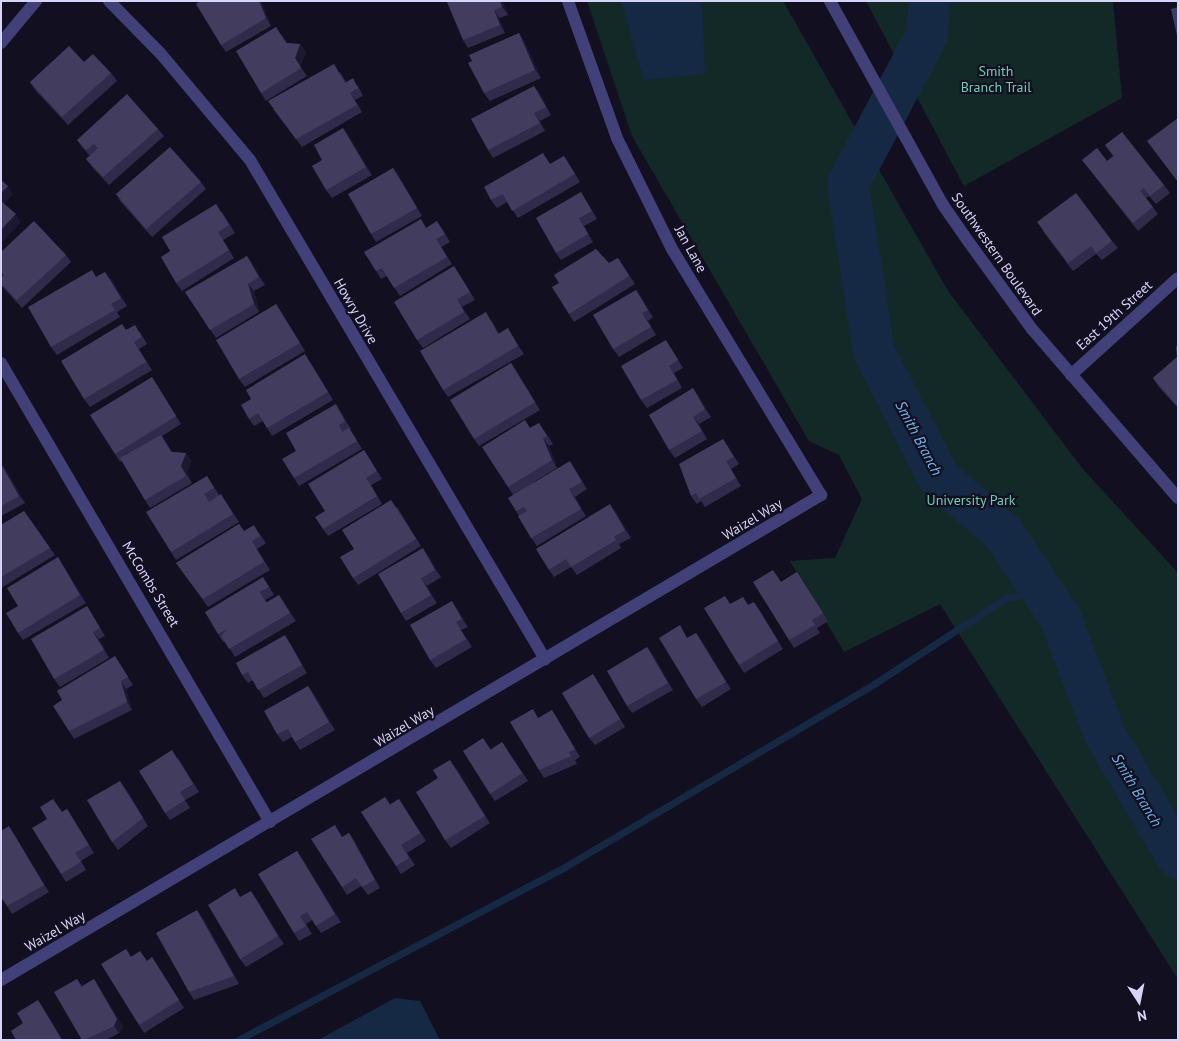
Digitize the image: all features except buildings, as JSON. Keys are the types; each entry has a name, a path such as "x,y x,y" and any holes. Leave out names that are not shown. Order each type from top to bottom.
{"street":[{"path":"1,43 36,1"},
{"name":"Howry Drive","path":"110,1 161,54 250,160 545,659"},
{"name":"Jan Lane","path":"568,1 617,138 673,251 821,495"},
{"name":"Southwestern Boulevard","path":"832,4 943,205 1032,329 1178,498"},
{"name":"East 19th Street","path":"1071,375 1178,278"},
{"name":"McCombs Street","path":"1,363 270,822"},
{"name":"Waizel Way","path":"1,980 821,495"}],"green space":[{"name":"University Park","path":"587,1 783,1 948,291 1082,468 1178,573 1178,979 940,604 844,652 790,561 835,558 862,499 839,455 809,441 632,136"},
{"name":"Smith Branch Trail","path":"866,1 1113,1 1122,98 964,186"}],"water":[{"path":"621,1 702,1 705,74 644,80"},
{"path":"395,998 420,1001 440,1040 318,1040"}],"waterway":[{"name":"Smith Branch","path":"929,1 927,35 848,184 874,352 939,478 1003,533 1060,617 1105,735 1178,858"},
{"path":"238,1040 563,868 874,684 1004,599 1042,590"}]}
